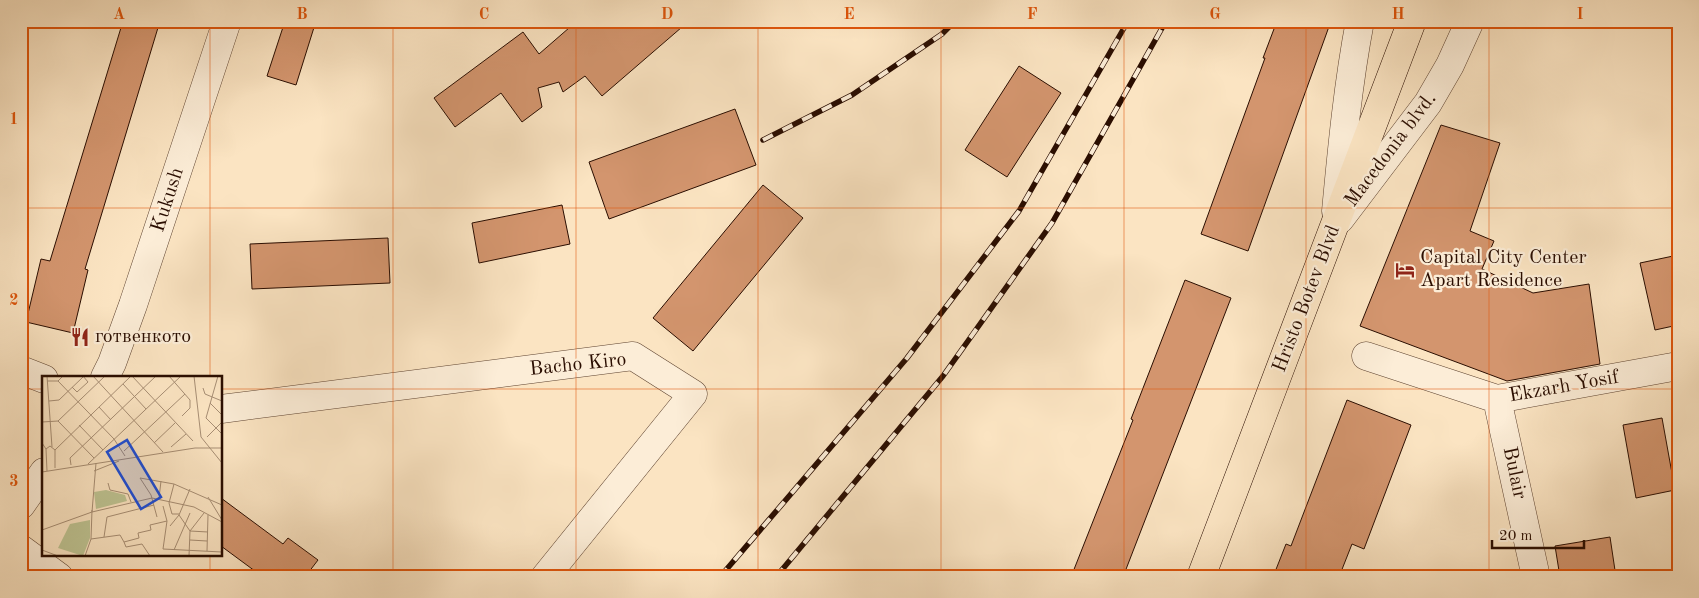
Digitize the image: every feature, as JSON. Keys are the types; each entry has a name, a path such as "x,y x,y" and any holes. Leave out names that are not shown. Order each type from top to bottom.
{"main road":[{"name":"Hristo Botev Blvd","path":"1201,577 1412,21"}],"street":[{"name":"Kukush","path":"106,376 133,305 227,21"},
{"name":"Macedonia blvd.","path":"1334,226 1345,119 1360,21"},
{"name":"Macedonia blvd.","path":"1334,226 1428,103 1450,65 1470,21"},
{"name":"Bacho Kiro","path":"222,409 634,356 693,394 545,577"},
{"name":"Ekzarh Yosif","path":"1366,356 1497,399 1678,366"},
{"path":"21,370 42,378"},
{"name":"Bulair","path":"1497,399 1536,577"},
{"path":"21,505 42,475"},
{"path":"21,549 59,577"}],"building":[{"path":"123,21 160,21 85,269 88,270 73,333 26,322 41,259 50,261"},
{"path":"285,21 316,21 296,85 267,76"},
{"path":"577,21 689,21 602,96 585,76 563,92 559,82 538,88 542,107 522,122 501,93 455,127 434,98 523,32 539,54"},
{"path":"1277,21 1331,21 1248,251 1201,234"},
{"path":"1019,66 1061,93 1007,177 965,150"},
{"path":"735,109 756,165 609,219 589,162"},
{"path":"1441,125 1500,143 1470,231 1494,241 1482,269 1533,293 1589,284 1600,364 1507,381 1360,326"},
{"path":"763,185 803,218 693,351 653,318"},
{"path":"562,205 570,244 479,263 472,223"},
{"path":"388,238 390,283 252,289 250,244"},
{"path":"1678,255 1678,325 1655,330 1640,263"},
{"path":"1185,280 1231,298 1123,577 1071,577 1133,420 1131,419"},
{"path":"1347,400 1411,425 1364,549 1352,544 1339,577 1273,577 1286,544 1291,546"},
{"path":"1662,418 1675,490 1636,498 1623,425"},
{"path":"222,499 283,544 288,538 318,560 305,577 263,577 222,547"},
{"path":"1610,537 1616,577 1560,577 1555,546"}],"railway":[{"path":"763,140 852,95 942,34 955,21"},
{"path":"720,577 907,358 1019,211 1128,21"},
{"path":"776,577 943,376 1052,223 1166,21"}],"place":[{"name":"Capital City Center Apart Residence","path":"1405,270"},
{"name":"готвенкото","path":"80,337"}]}
